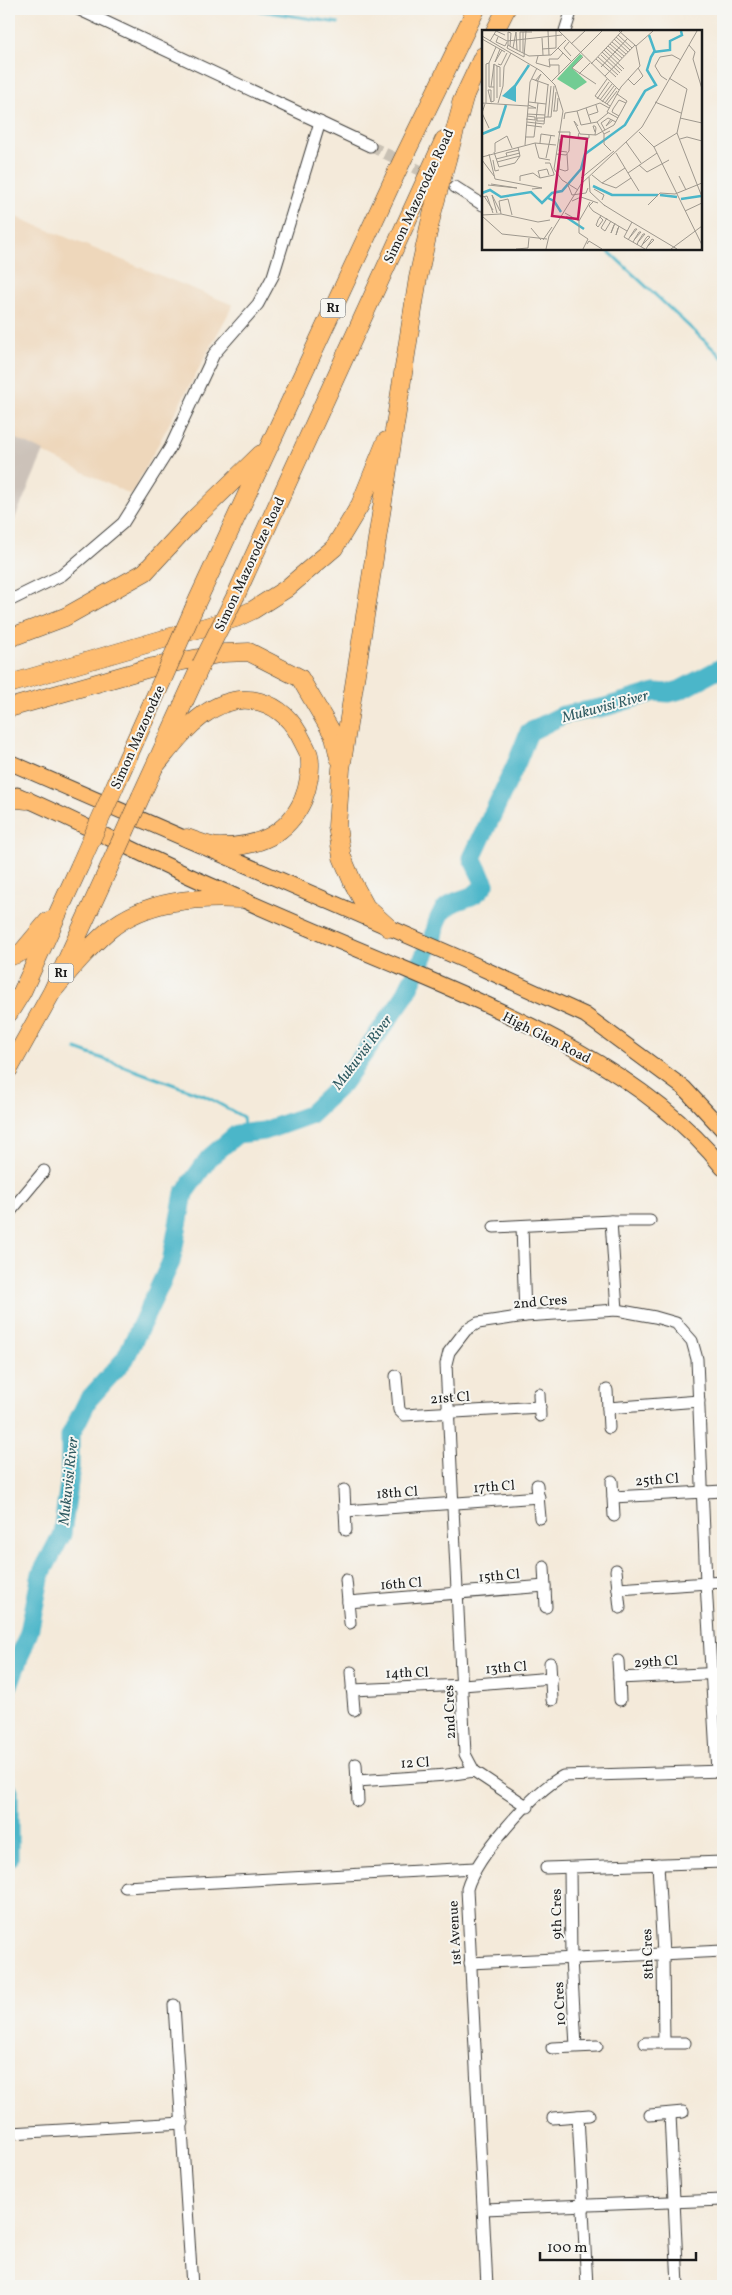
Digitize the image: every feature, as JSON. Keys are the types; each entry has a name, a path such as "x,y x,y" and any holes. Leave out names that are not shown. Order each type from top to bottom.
{"highway":[{"name":"Simon Mazorodze Road","path":"194,608 400,165 476,9"},
{"path":"496,30 506,9"},
{"name":"Simon Mazorodze Road","path":"9,1070 52,992 482,58"},
{"path":"389,928 366,907 342,857 337,826 341,769 418,278 430,223 465,94"},
{"path":"9,684 236,618 253,610 286,589 334,548 360,504 397,415"},
{"path":"9,638 65,618 145,572 193,520 268,447"},
{"name":"Simon Mazorodze","path":"62,903 194,608"},
{"path":"9,708 153,667 224,653 249,652 300,678 334,736 341,769"},
{"path":"156,764 182,732 204,714 226,704 247,699 272,705 295,726 309,756 307,790 295,816 280,831 260,842 218,847 187,838"},
{"path":"9,798 27,800"},
{"path":"52,992 79,960 110,929 141,912 180,901 206,898 240,899"},
{"path":"9,957 22,952 62,903"},
{"name":"R1","path":"9,1013 22,992 62,903"}],"main road":[{"path":"9,762 187,838 585,1015 684,1088 723,1130"},
{"name":"High Glen Road","path":"9,792 181,874 450,988 582,1052 670,1114 709,1150 723,1168"}],"street":[{"path":"78,9 370,146"},
{"path":"565,30 572,9"},
{"path":"9,601 62,574 123,523 170,448 214,354 258,304 273,276 320,122"},
{"path":"455,187 482,204"},
{"path":"9,1213 44,1171"},
{"path":"612,1221 617,1310"},
{"path":"494,1227 650,1221"},
{"path":"522,1226 525,1316"},
{"name":"2nd Cres","path":"474,1771 465,1754 446,1364 449,1352 466,1330 478,1323 525,1316 617,1310 676,1323 692,1341 698,1359 706,1583 711,1673 720,1771"},
{"name":"21st Cl","path":"396,1376 401,1414 540,1412 539,1394"},
{"path":"607,1390 609,1428"},
{"path":"608,1408 699,1402"},
{"path":"612,1481 614,1516"},
{"path":"537,1485 540,1518"},
{"path":"344,1490 346,1530"},
{"name":"25th Cl","path":"613,1497 723,1491"},
{"name":"17th Cl","path":"452,1504 539,1497"},
{"name":"18th Cl","path":"345,1510 452,1504"},
{"path":"544,1567 546,1607"},
{"path":"616,1570 620,1608"},
{"path":"346,1580 350,1623"},
{"path":"618,1589 723,1582"},
{"name":"15th Cl","path":"456,1594 545,1586"},
{"name":"16th Cl","path":"348,1602 456,1594"},
{"name":"29th Cl","path":"618,1661 619,1678 723,1673"},
{"path":"550,1664 552,1700"},
{"path":"351,1672 354,1710"},
{"name":"13th Cl","path":"463,1685 552,1678"},
{"path":"619,1678 620,1700"},
{"name":"14th Cl","path":"352,1690 463,1685"},
{"path":"356,1764 358,1801"},
{"path":"474,1771 528,1806"},
{"name":"12 Cl","path":"357,1781 447,1776 474,1771"},
{"name":"1st Avenue","path":"487,2286 467,1889 475,1868 501,1835 528,1806 552,1782 563,1776 720,1771"},
{"path":"546,1868 723,1862"},
{"name":"8th Cres","path":"658,1864 663,1954 664,2043"},
{"path":"125,1887 475,1868"},
{"name":"9th Cres","path":"570,1868 572,1960"},
{"path":"470,1963 572,1960 723,1950"},
{"name":"10 Cres","path":"572,1960 576,2046"},
{"path":"174,2005 192,2286"},
{"path":"645,2043 685,2043"},
{"path":"552,2048 598,2046"},
{"path":"650,2115 682,2112"},
{"path":"670,2114 678,2286"},
{"path":"553,2118 584,2115 582,2206 587,2286"},
{"path":"11,2134 183,2123"},
{"path":"484,2209 723,2200"}],"shaded area":[{"path":"9,214 233,305 131,495 9,436"},
{"path":"9,436 44,451 9,532"}],"waterway":[{"path":"248,9 338,23"},
{"path":"607,250 723,358"},
{"name":"Mukuvisi River","path":"9,1685 29,1632 41,1574 62,1534 70,1476 70,1436 88,1400 125,1359 171,1262 184,1193 209,1158 237,1134 264,1131 309,1115 343,1083 404,997 429,946 433,943 440,916 446,907 476,893 485,884 472,858 529,732 563,715 605,707 655,692 669,693 680,690 723,667"},
{"path":"76,1049 205,1096 243,1117 245,1133"},
{"name":"Mukuvisi River","path":"9,1791 9,1858"}],"tunnel":[{"path":"370,146 434,177"}]}
